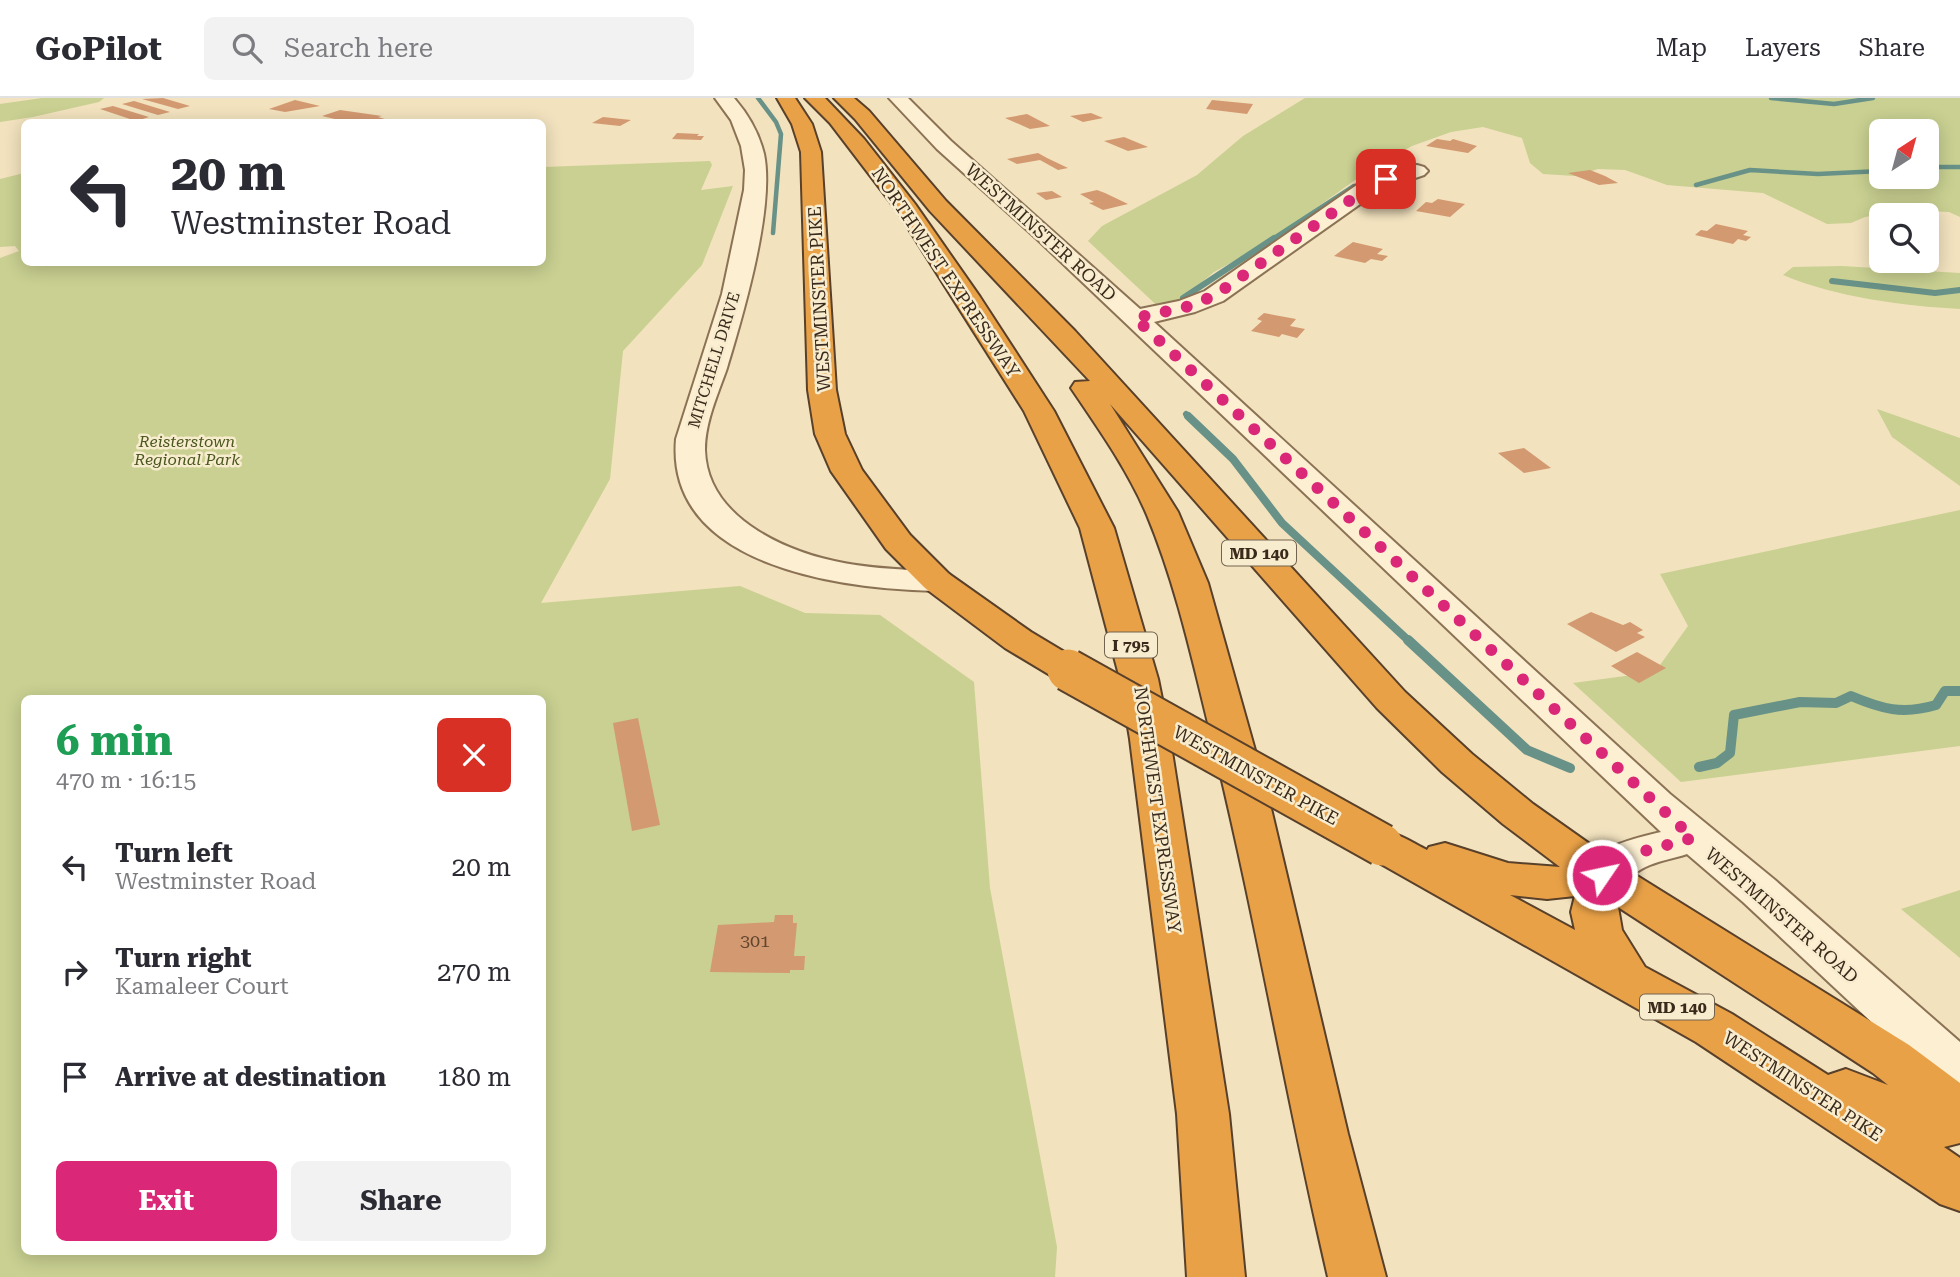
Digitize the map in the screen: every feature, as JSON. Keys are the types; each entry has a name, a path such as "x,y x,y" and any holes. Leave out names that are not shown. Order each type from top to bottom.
{"highway":[{"name":"WESTMINSTER PIKE","path":"786,98 808,135 811,152 818,346 830,434 846,471 867,502 898,542 937,581 1018,640 1068,661 1378,833 1627,980 1714,1028 1960,1187"},
{"name":"NORTHWEST EXPRESSWAY","path":"814,98 837,119 857,143 907,209 967,297 1039,411 1097,528 1139,679 1150,739 1203,1114 1216,1277"},
{"name":"MD 140","path":"843,98 862,115 938,206 1066,337 1391,699 1457,763 1518,814 1602,875 1891,1059 1960,1112"},
{"name":"NORTHWEST EXPRESSWAY","path":"938,206 1093,399 1162,512 1191,583 1248,800 1321,1134 1357,1277"},
{"path":"1378,833 1476,871 1515,881 1549,884 1602,875 1594,912 1599,931 1627,980"},
{"path":"1714,1028 1910,1119 1940,1126 1960,1121"}],"street":[{"name":"MITCHELL DRIVE","path":"724,98 740,118 752,152 755,163 754,196 730,317 691,437 690,461 698,489 713,512 733,530 757,546 793,562 858,578 937,581"},
{"name":"WESTMINSTER ROAD","path":"898,98 944,145 1045,234 1693,838 1759,891 1960,1073"},
{"path":"1135,318 1186,307 1214,296 1372,185 1400,174 1417,172"},
{"path":"1602,875 1633,854 1693,838"}],"green space":[{"path":"42,98 104,98 99,102 0,122 0,104"},
{"path":"1305,98 1960,98 1960,217 1939,212 1939,203 1869,203 1869,216 1851,223 1827,224 1763,193 1667,185 1625,170 1598,169 1575,176 1543,174 1530,163 1522,138 1483,127 1451,132 1412,146 1369,170 1270,241 1214,272 1165,313 1088,241 1102,226 1197,175 1243,136"},
{"name":"Reisterstown Regional Park","path":"710,161 712,165 701,190 733,186 702,265 623,351 610,479 541,603 740,586 805,613 880,615 974,682 990,888 1057,1247 1055,1277 0,1277 0,258 19,251 15,246 0,247 0,179 21,174 21,266 546,266 546,167"},
{"path":"1793,267 1869,268 1869,273 1960,273 1960,309 1916,306 1847,295 1783,275"},
{"path":"1877,409 1960,438 1960,486 1892,437"},
{"path":"1960,510 1960,746 1681,782 1573,683 1655,672 1688,626 1660,574"},
{"path":"1960,890 1960,958 1901,909"}],"building":[{"path":"163,98 190,106 178,109 142,99"},
{"path":"295,100 320,106 285,112 269,109"},
{"path":"1212,100 1253,104 1247,114 1206,109"},
{"path":"134,101 170,112 158,115 122,104"},
{"path":"113,106 149,117 130,119 100,109"},
{"path":"340,110 382,116 378,117 385,119 335,119 322,116"},
{"path":"1091,113 1103,118 1083,122 1070,116"},
{"path":"1027,114 1050,126 1030,129 1005,118"},
{"path":"603,117 631,120 620,126 592,123"},
{"path":"677,133 704,136 701,140 672,139"},
{"path":"1124,137 1148,147 1128,151 1104,141"},
{"path":"1437,139 1453,139 1477,146 1468,153 1426,146"},
{"path":"1038,153 1068,168 1058,170 1040,160 1017,164 1007,159"},
{"path":"1590,170 1618,183 1599,185 1568,173"},
{"path":"1097,190 1128,204 1103,210 1089,203 1094,202 1080,194"},
{"path":"1052,191 1062,197 1046,200 1036,193"},
{"path":"1438,199 1465,204 1450,217 1416,211 1426,202 1432,203"},
{"path":"1716,224 1748,231 1743,235 1751,237 1746,241 1738,239 1733,244 1695,235"},
{"path":"1353,242 1383,249 1377,254 1388,256 1382,261 1371,259 1365,263 1334,256"},
{"path":"1264,313 1296,319 1290,326 1305,329 1297,338 1251,331 1262,321 1257,319"},
{"path":"1524,448 1551,468 1524,473 1498,453"},
{"path":"1591,612 1623,625 1630,622 1643,630 1637,633 1645,637 1616,652 1567,624"},
{"path":"1637,652 1666,668 1639,683 1611,666"},
{"path":"638,718 660,825 632,831 613,723"},
{"path":"775,915 793,915 793,923 797,923 794,956 805,956 804,970 790,970 790,973 710,972 718,925 774,922"}],"waterway":[{"path":"758,98 776,122 781,134 773,233"},
{"path":"1771,98 1834,104 1873,98"},
{"path":"1939,167 1960,167"},
{"path":"1696,185 1750,170 1818,174 1869,172"},
{"path":"1271,240 1354,186"},
{"path":"1183,298 1274,238"},
{"path":"1832,281 1935,293 1960,290"},
{"path":"1188,416 1233,459 1282,523 1410,642"},
{"path":"1408,640 1527,750 1570,768"},
{"path":"1699,767 1717,763 1730,753 1734,715 1800,702 1836,703 1851,696 1883,707 1913,710 1936,705 1945,691 1960,691"}],"route":[{"path":"1386,179 1372,185 1214,296 1186,307 1135,318 1693,838 1633,854 1602,875"}]}
